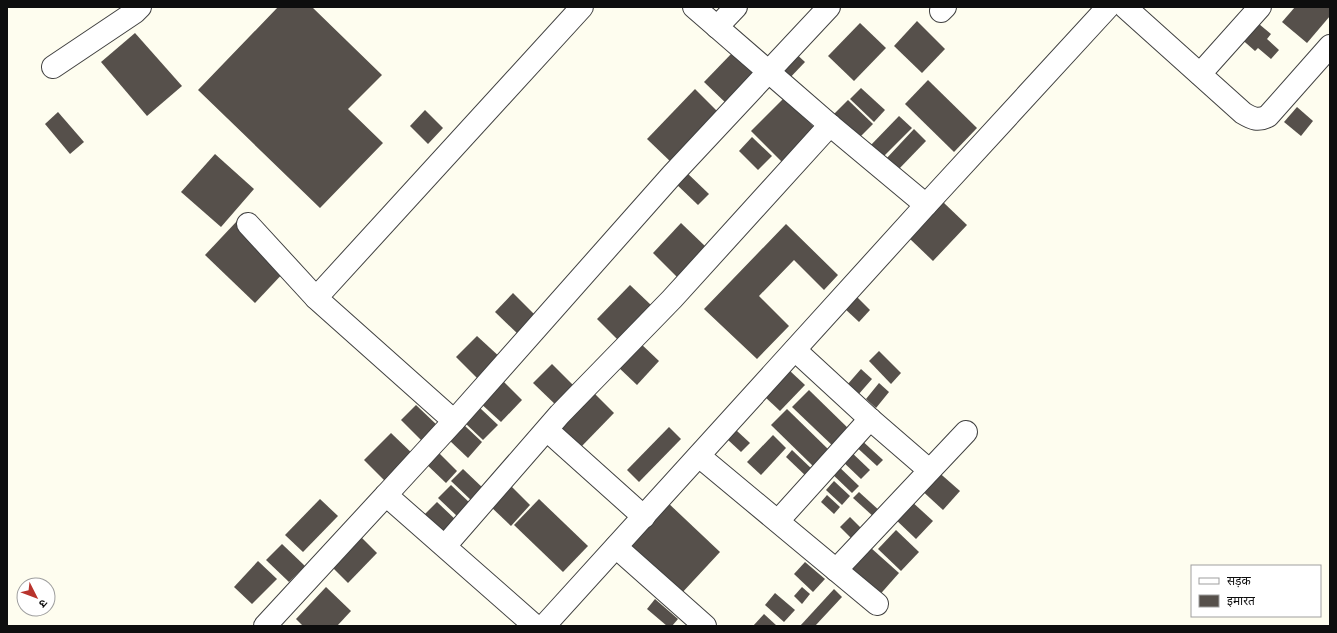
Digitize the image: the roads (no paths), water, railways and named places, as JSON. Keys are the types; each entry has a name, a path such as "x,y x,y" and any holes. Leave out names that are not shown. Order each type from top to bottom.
{"street":[{"path":"53,67 135,12 140,7"},
{"path":"316,298 582,7"},
{"path":"694,7 830,125 926,205"},
{"path":"717,27 736,7"},
{"path":"265,626 454,421 672,175 828,7"},
{"path":"544,626 1108,7"},
{"path":"1125,7 1244,113 1253,119 1261,120 1268,116 1330,46"},
{"path":"1200,74 1260,7"},
{"path":"445,546 560,414 672,299 830,125"},
{"path":"248,224 316,298 454,421"},
{"path":"795,350 870,420 929,470"},
{"path":"778,521 870,420"},
{"path":"547,430 644,517"},
{"path":"836,570 966,432"},
{"path":"699,456 877,604"},
{"path":"386,495 535,626"},
{"path":"616,547 704,626"}]}
